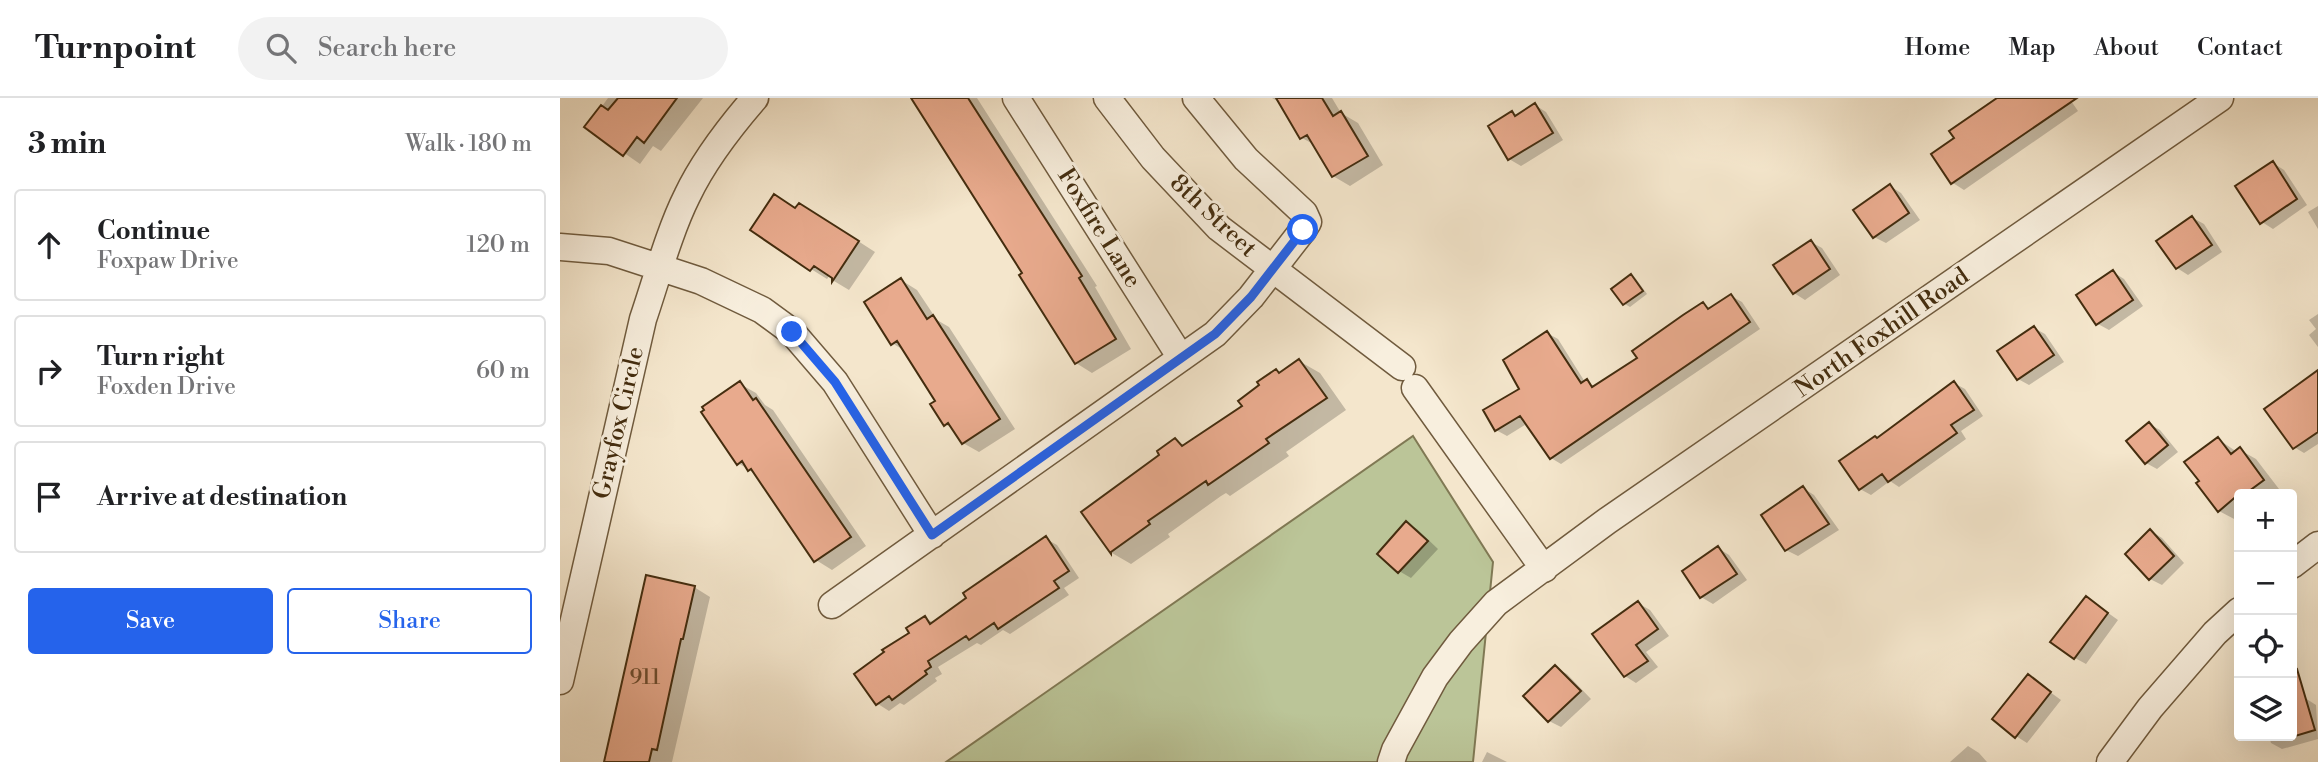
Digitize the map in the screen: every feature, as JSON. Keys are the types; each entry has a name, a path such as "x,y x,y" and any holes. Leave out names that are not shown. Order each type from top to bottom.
{"street":[{"name":"Grayfox Circle","path":"562,666 643,319 661,266 687,196 727,130 755,98"},
{"name":"Foxfire Lane","path":"1016,98 1181,358"},
{"name":"8th Street","path":"1107,98 1153,158 1219,228 1337,316 1409,378 1544,569"},
{"path":"832,605 1215,334 1251,297 1308,222 1304,213 1245,159 1196,98"},
{"name":"North Foxhill Road","path":"1391,762 1435,677 1461,642 1496,603 1619,514 2220,98"},
{"path":"560,247 609,251 702,281 762,310 792,332 835,382 932,535"},
{"path":"2110,762 2150,708 2235,615"}],"green space":[{"path":"1413,436 1493,562 1473,762 946,762"}],"building":[{"path":"618,98 677,98 644,143 637,137 623,156 584,127 601,105 608,110"},
{"path":"911,98 968,98 1082,276 1079,278 1116,339 1075,364 1019,275 1022,273"},
{"path":"1276,98 1322,98 1333,116 1341,111 1368,156 1332,177 1307,135 1300,139"},
{"path":"1997,98 2077,98 1951,184 1931,154 1954,138 1949,131"},
{"path":"1535,103 1553,133 1508,160 1488,126 1512,111 1515,116"},
{"path":"2273,161 2297,199 2260,224 2235,186"},
{"path":"1890,184 1909,213 1873,238 1853,210"},
{"path":"774,194 795,208 799,203 859,241 832,282 832,278 814,266 810,271 750,230"},
{"path":"2192,216 2212,245 2176,269 2156,241"},
{"path":"1811,240 1830,269 1793,294 1773,265"},
{"path":"2113,270 2133,300 2096,325 2076,295"},
{"path":"1631,274 1643,291 1623,305 1611,289"},
{"path":"901,278 927,319 933,315 1000,419 962,444 948,423 944,426 930,404 935,401 897,341 891,345 864,302"},
{"path":"1731,294 1750,322 1550,459 1520,416 1495,431 1483,410 1519,389 1503,360 1547,331 1581,383 1587,379 1592,387 1637,358 1632,351 1683,315 1703,302 1708,309"},
{"path":"2034,326 2054,355 2017,380 1997,351"},
{"path":"1299,359 1327,398 1266,439 1269,443 1208,485 1206,481 1148,521 1150,524 1111,554 1081,512 1159,455 1157,451 1175,438 1182,446 1242,406 1238,401 1259,385 1257,382 1276,369 1279,373"},
{"path":"2318,370 2318,432 2293,449 2264,409"},
{"path":"740,381 753,400 756,398 851,537 814,562 751,469 748,471 742,461 737,465 701,412 704,410 702,407"},
{"path":"1954,381 1974,410 1951,425 1957,433 1888,482 1882,474 1859,490 1839,461 1875,436 1877,438"},
{"path":"2149,422 2168,445 2145,464 2126,441"},
{"path":"2218,437 2231,454 2240,447 2264,480 2252,489 2234,489 2234,498 2218,512 2184,462"},
{"path":"1803,486 1829,524 1785,551 1761,515"},
{"path":"1406,521 1428,541 1398,573 1377,554"},
{"path":"2150,529 2174,556 2149,580 2125,554"},
{"path":"1046,536 1069,571 1054,581 1059,588 998,629 994,623 969,640 966,636 928,661 931,667 925,671 927,674 892,700 889,696 876,705 854,674 884,652 882,650 909,633 906,628 925,616 930,624 966,598 963,593"},
{"path":"1718,546 1737,574 1700,598 1682,571"},
{"path":"646,575 695,586 657,750 652,749 649,762 604,762"},
{"path":"2086,596 2108,613 2074,659 2050,642"},
{"path":"1638,601 1658,629 1636,645 1648,661 1624,677 1592,634"},
{"path":"1555,665 1581,691 1548,722 1523,696"},
{"path":"2297,669 2315,730 2297,735"},
{"path":"2028,674 2051,692 2015,738 1992,719"}],"route":[{"path":"792,332 835,382 932,535 1215,334 1251,297 1303,230"}]}
